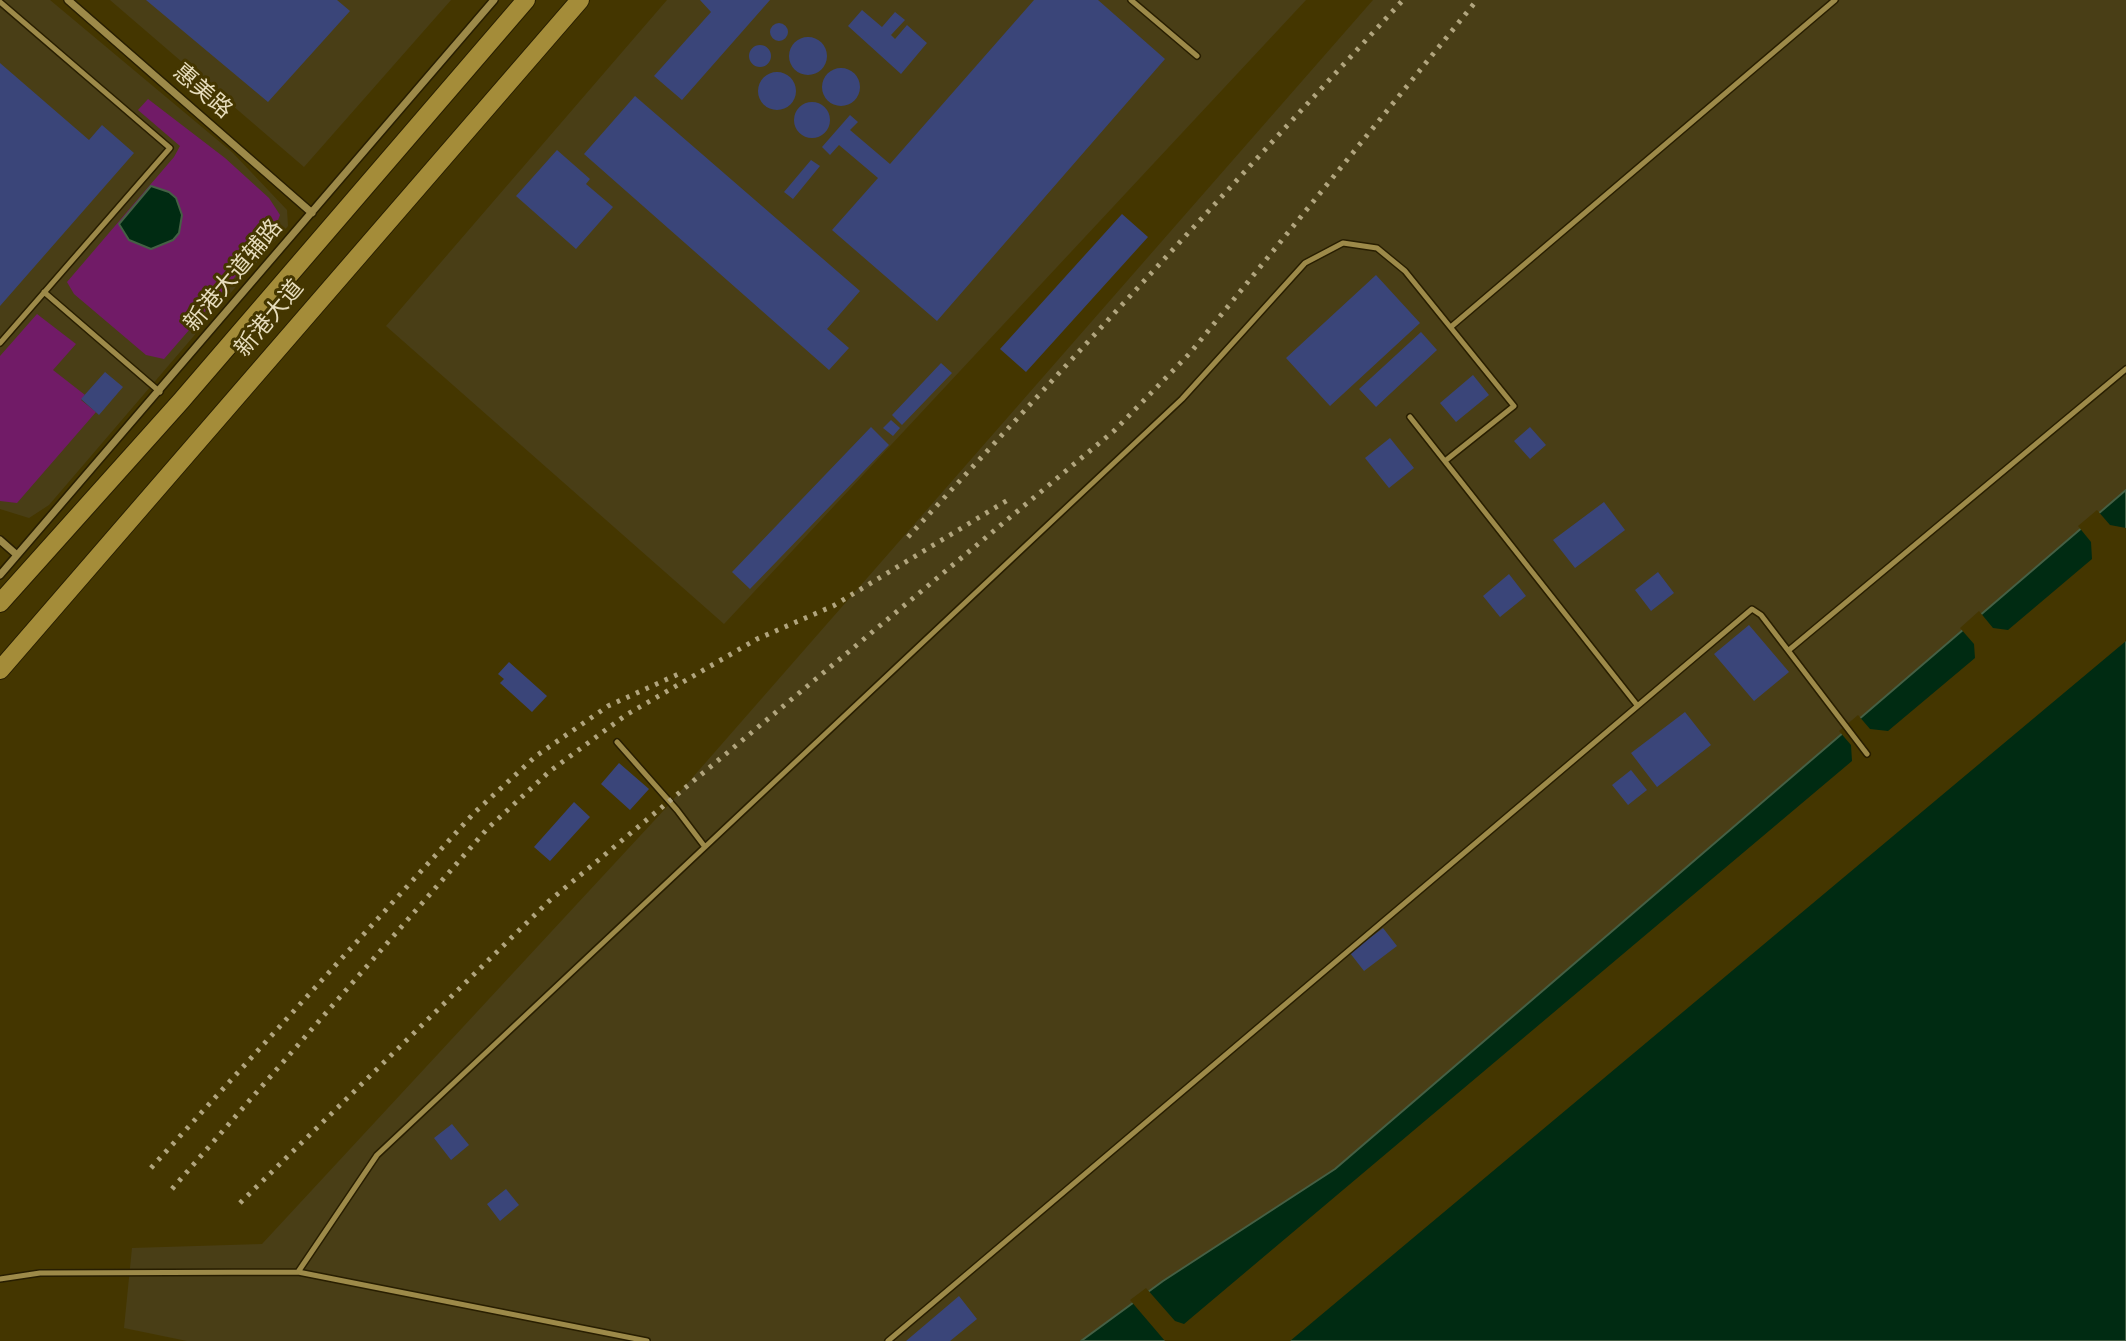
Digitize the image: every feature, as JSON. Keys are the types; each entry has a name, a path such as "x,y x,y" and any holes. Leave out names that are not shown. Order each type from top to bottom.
{"main road":[{"name":"新港大道","path":"0,603 181,401 526,0"},
{"name":"新港大道","path":"0,670 580,0"}],"street":[{"name":"惠美路","path":"68,0 312,213"},
{"name":"新港大道辅路","path":"0,575 160,392 494,0"},
{"path":"0,540 17,555"}],"lane":[{"path":"1131,0 1197,56"},
{"path":"1452,326 1835,0"},
{"path":"0,2 170,148 0,343"},
{"path":"298,1272 377,1155 1182,400 1305,263 1343,243 1377,248 1405,271 1514,406 1445,461"},
{"path":"44,292 160,392"},
{"path":"1789,650 2126,369"},
{"path":"1410,417 1637,705"},
{"path":"888,1341 1752,609 1761,615 1789,650 1867,754"},
{"path":"617,743 677,810 705,847"},
{"path":"0,1279 40,1273 298,1272 647,1341"}],"shaded area":[{"path":"0,0 50,0 233,153 287,210 288,226 49,505 29,518 0,509"},
{"path":"110,0 451,0 304,167"},
{"path":"667,0 1306,0 724,624 386,326"},
{"path":"1373,0 2126,0 2126,656 1303,1341 187,1341 124,1328 132,1248 262,1244 665,809"},
{"path":"148,99 225,158 269,198 280,215 273,233 164,359 146,355 74,294 67,282 174,157 180,146 138,110"},
{"path":"151,186 169,192 176,198 182,215 179,233 173,240 151,249 129,240 119,224"},
{"path":"37,314 76,344 53,370 85,395 81,400 96,412 17,503 0,501 0,356"},
{"path":"2126,490 2126,1341 1081,1341 1163,1281 1335,1169"}],"pier":[{"path":"2097,510 2110,525 2126,528 2126,641 1290,1341 1165,1341 1130,1300 1146,1288 1175,1321 1184,1324 1852,761 1851,745 1839,731 1858,715 1870,729 1888,731 1975,658 1974,644 1960,628 1979,611 1993,628 2008,630 2092,559 2091,542 2078,526"}],"building":[{"path":"146,0 337,0 350,11 268,102"},
{"path":"700,0 770,0 682,100 654,76 711,12"},
{"path":"1034,0 1098,0 1165,59 937,321 832,230 878,178 839,145 830,155 822,147 850,115 858,122 850,130 890,164"},
{"path":"862,10 882,27 895,12 905,20 891,35 895,39 907,25 927,43 901,74 848,26"},
{"path":"779,23 787,28 788,32 783,40 779,41 771,36 770,32 775,24"},
{"path":"808,37 821,43 827,56 821,69 808,75 795,69 789,56 795,43"},
{"path":"760,45 768,48 771,56 768,64 760,67 752,64 749,56 752,48"},
{"path":"0,63 89,140 102,125 134,153 0,306"},
{"path":"841,68 854,74 860,87 854,100 841,106 828,100 822,87 828,74"},
{"path":"777,72 790,78 796,91 790,104 777,110 764,104 758,91 764,78"},
{"path":"635,96 860,291 827,329 849,348 829,370 584,154"},
{"path":"812,102 825,107 830,120 825,133 812,138 799,133 794,120 799,107"},
{"path":"557,150 590,179 586,184 613,207 576,249 516,196"},
{"path":"811,160 820,166 793,199 784,192"},
{"path":"1122,214 1148,237 1026,372 1000,349"},
{"path":"1376,275 1420,323 1330,406 1286,358"},
{"path":"1421,332 1437,350 1376,407 1359,389"},
{"path":"941,363 952,373 902,425 892,415"},
{"path":"105,372 123,387 99,415 81,399"},
{"path":"1473,375 1489,395 1456,422 1440,403"},
{"path":"891,420 900,428 893,436 883,428"},
{"path":"871,427 889,445 750,589 732,572"},
{"path":"1530,427 1546,445 1530,459 1514,441"},
{"path":"1390,438 1414,468 1389,488 1365,458"},
{"path":"1604,502 1625,530 1575,568 1553,540"},
{"path":"1658,572 1674,593 1651,611 1635,590"},
{"path":"1509,574 1526,596 1500,617 1483,596"},
{"path":"1749,625 1789,672 1754,701 1714,654"},
{"path":"509,662 547,696 532,712 500,683 504,679 498,674"},
{"path":"1685,712 1711,745 1657,787 1631,753"},
{"path":"619,763 649,789 630,810 601,784"},
{"path":"1631,770 1647,790 1628,805 1612,785"},
{"path":"574,802 590,817 550,861 534,847"},
{"path":"1383,928 1397,946 1364,971 1350,953"},
{"path":"452,1124 469,1145 451,1160 434,1138"},
{"path":"506,1189 519,1205 500,1221 487,1204"},
{"path":"959,1296 977,1319 950,1341 906,1341"}],"railway":[{"path":"908,537 1403,0"},
{"path":"240,1203 548,902 1115,430 1191,352 1477,0"},
{"path":"172,1189 487,829 550,771 626,715 757,639 833,606 1011,498"},
{"path":"151,1168 474,813 536,756 608,706 683,672"}]}
